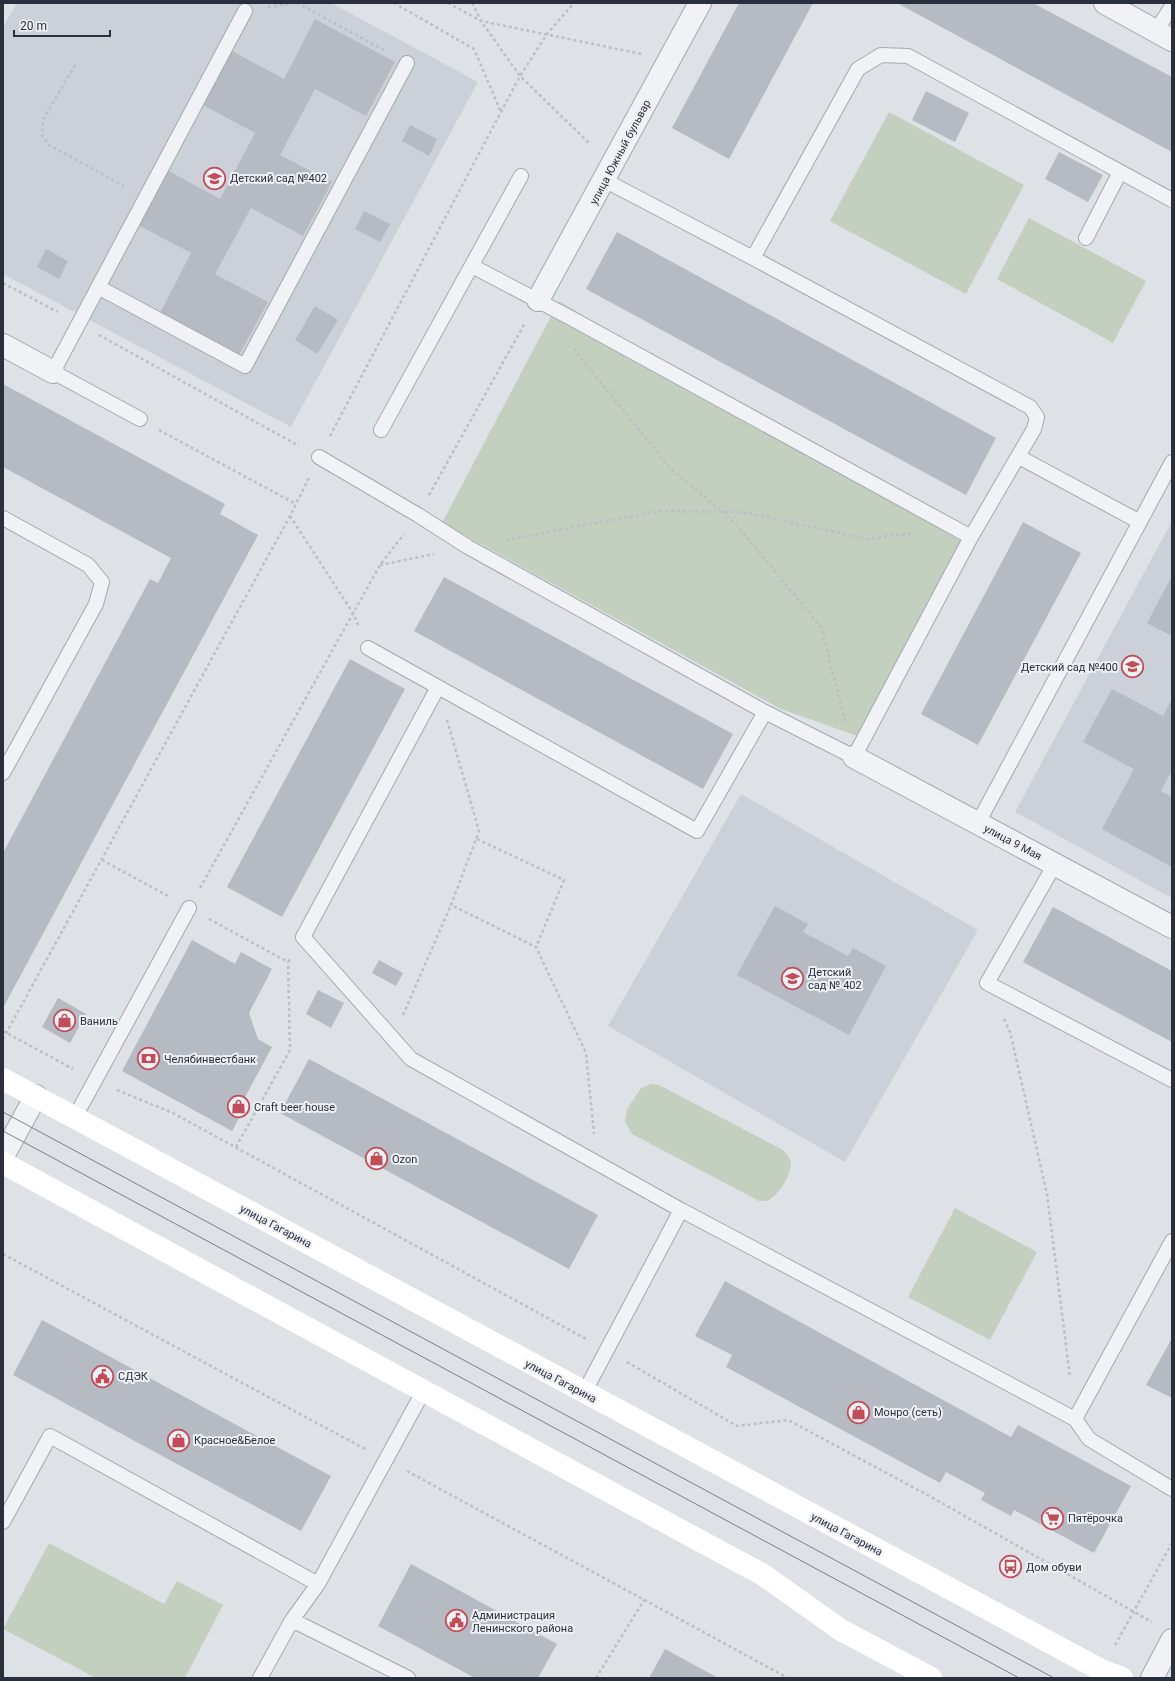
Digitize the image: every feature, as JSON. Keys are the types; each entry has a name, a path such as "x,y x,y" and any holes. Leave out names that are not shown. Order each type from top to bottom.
{"main road":[{"name":"улица Гагарина","path":"3,1079 1101,1670 1122,1678"},
{"path":"3,1163 762,1574 841,1630 931,1678"}],"street":[{"name":"улица Южный бульвар","path":"538,300 700,3"},
{"path":"1105,3 1164,36"},
{"path":"3,345 52,372"},
{"name":"улица 9 Мая","path":"854,757 1172,927"},
{"path":"3,1156 36,1096"},
{"path":"1152,1678 1172,1640"}],"lane":[{"path":"1164,36 1168,5"},
{"path":"140,419 52,372 245,11"},
{"path":"753,258 858,69 881,55 908,56 1172,200"},
{"path":"98,287 245,366 407,63"},
{"path":"1086,238 1120,172"},
{"path":"319,458 418,515 468,547 765,712 854,757 971,537 1019,457 1034,429 1037,416 1030,407 753,258 608,173"},
{"path":"381,430 521,176"},
{"path":"472,266 538,300 956,527 971,537"},
{"path":"1019,457 1140,522"},
{"path":"978,823 1172,462"},
{"path":"3,518 88,565 102,582 96,604 3,774"},
{"path":"368,648 697,831 765,712"},
{"path":"438,687 303,937 392,1039 411,1059 681,1210 1075,1419 1089,1439 1172,1489"},
{"path":"1055,864 987,983 1172,1080"},
{"path":"75,1117 190,908"},
{"path":"584,1393 681,1210"},
{"path":"1075,1419 1172,1241"},
{"path":"260,1678 292,1620 318,1584 424,1390"},
{"path":"3,1522 50,1436 318,1584"},
{"path":"292,1620 408,1678"}],"path":[{"path":"297,3 407,63"},
{"path":"394,3 474,49 501,112"},
{"path":"448,3 481,21 670,59"},
{"path":"472,3 481,21 520,76 608,173"},
{"path":"3,1039 290,516 520,76 547,34 574,3"},
{"path":"75,65 43,120 42,135 48,145 146,197"},
{"path":"3,283 78,323 319,458"},
{"path":"190,908 380,565 418,515 538,300"},
{"path":"569,317 575,351 670,469 724,513 740,529 821,627 854,757"},
{"path":"140,419 296,504"},
{"path":"380,565 659,511 724,513 742,512 867,539 956,527"},
{"path":"290,516 353,613 368,648"},
{"path":"392,1039 451,905 479,831 438,687"},
{"path":"477,839 564,880 536,947"},
{"path":"451,905 536,947 586,1053 597,1162"},
{"path":"236,1147 290,1050 288,962"},
{"path":"987,983 1010,1032 1047,1194 1075,1419"},
{"path":"3,1259 6,1255"},
{"path":"1133,1611 1172,1543"},
{"path":"596,1678 644,1600"}],"shaded area":[{"name":"Детский сад №402","path":"17,3 331,3 478,82 291,427 3,274 3,27"},
{"name":"Детский сад №400","path":"1172,521 1172,898 1015,812"},
{"name":"Детский сад № 402","path":"741,794 978,930 845,1162 608,1026"}],"green space":[{"path":"889,112 1024,185 966,294 830,221"},
{"path":"1029,218 1146,281 1113,343 997,279"},
{"path":"559,301 974,549 866,739 781,709 442,523"},
{"path":"652,1084 659,1085 783,1150 791,1164 789,1174 773,1198 765,1201 759,1201 632,1134 625,1122 627,1109 641,1088"},
{"path":"955,1208 1037,1252 990,1340 908,1297"},
{"path":"49,1543 164,1604 177,1581 223,1605 185,1678 96,1678 3,1629"}],"building":[{"path":"739,3 813,3 729,159 672,128"},
{"path":"897,3 1033,3 1172,77 1172,152"},
{"path":"315,19 395,62 366,116 315,89 280,155 332,182 303,236 251,208 215,274 268,302 239,355 160,313 191,253 138,225 167,170 220,199 255,133 203,105 232,51 284,79"},
{"path":"926,91 969,113 955,142 912,120"},
{"path":"410,125 437,139 429,156 402,141"},
{"path":"1059,152 1103,175 1088,202 1045,179"},
{"path":"364,211 390,224 380,242 355,229"},
{"path":"617,232 996,438 966,495 586,289"},
{"path":"46,249 68,261 59,279 37,267"},
{"path":"315,306 338,320 317,354 295,340"},
{"path":"3,384 225,504 220,514 258,535 3,1008 3,853 150,579 158,583 171,558 3,467"},
{"path":"1023,522 1081,553 978,745 921,714"},
{"path":"1172,576 1172,636 1147,623"},
{"path":"444,577 733,734 703,789 414,631"},
{"path":"350,659 405,689 282,917 227,887"},
{"path":"1112,689 1163,716 1172,699 1172,770 1161,791 1172,797 1172,867 1102,829 1134,769 1083,742"},
{"path":"775,906 808,924 803,932 848,956 853,948 886,966 849,1035 737,975"},
{"path":"1053,907 1172,971 1172,1042 1023,962"},
{"path":"192,940 235,964 241,952 272,969 249,1013 258,1039 272,1047 243,1101 247,1103 232,1131 122,1071"},
{"path":"379,960 403,973 396,986 372,973"},
{"path":"318,990 344,1003 331,1028 306,1014"},
{"name":"Ваниль","path":"58,998 86,1014 70,1043 42,1027"},
{"path":"309,1059 598,1215 569,1269 280,1113"},
{"path":"725,1281 1011,1437 1018,1425 1131,1486 1094,1553 1014,1510 1011,1516 981,1500 985,1493 946,1472 940,1483 726,1367 732,1355 695,1336"},
{"path":"42,1320 331,1476 301,1531 13,1375"},
{"path":"1172,1338 1172,1398 1146,1385"},
{"path":"411,1564 557,1644 538,1678 475,1678 378,1626"},
{"path":"665,1649 718,1678 649,1678"}],"tram line":[{"path":"3,1112 1054,1678"},
{"path":"3,1131 1019,1678"}],"place":[{"name":"Детский сад №402","path":"214,178"},
{"name":"Детский сад №400","path":"1133,667"},
{"name":"Детский сад № 402","path":"793,978"},
{"name":"Ваниль","path":"64,1021"},
{"name":"Челябинвестбанк","path":"149,1059"},
{"name":"Craft beer house","path":"239,1107"},
{"name":"Ozon","path":"377,1159"},
{"name":"СДЭК","path":"102,1376"},
{"name":"Монро (сеть)","path":"858,1412"},
{"name":"Красное&Белое","path":"179,1440"},
{"name":"Пятёрочка","path":"1052,1518"},
{"name":"Дом обуви","path":"1010,1567"},
{"name":"Администрация Ленинского района","path":"456,1621"}]}
